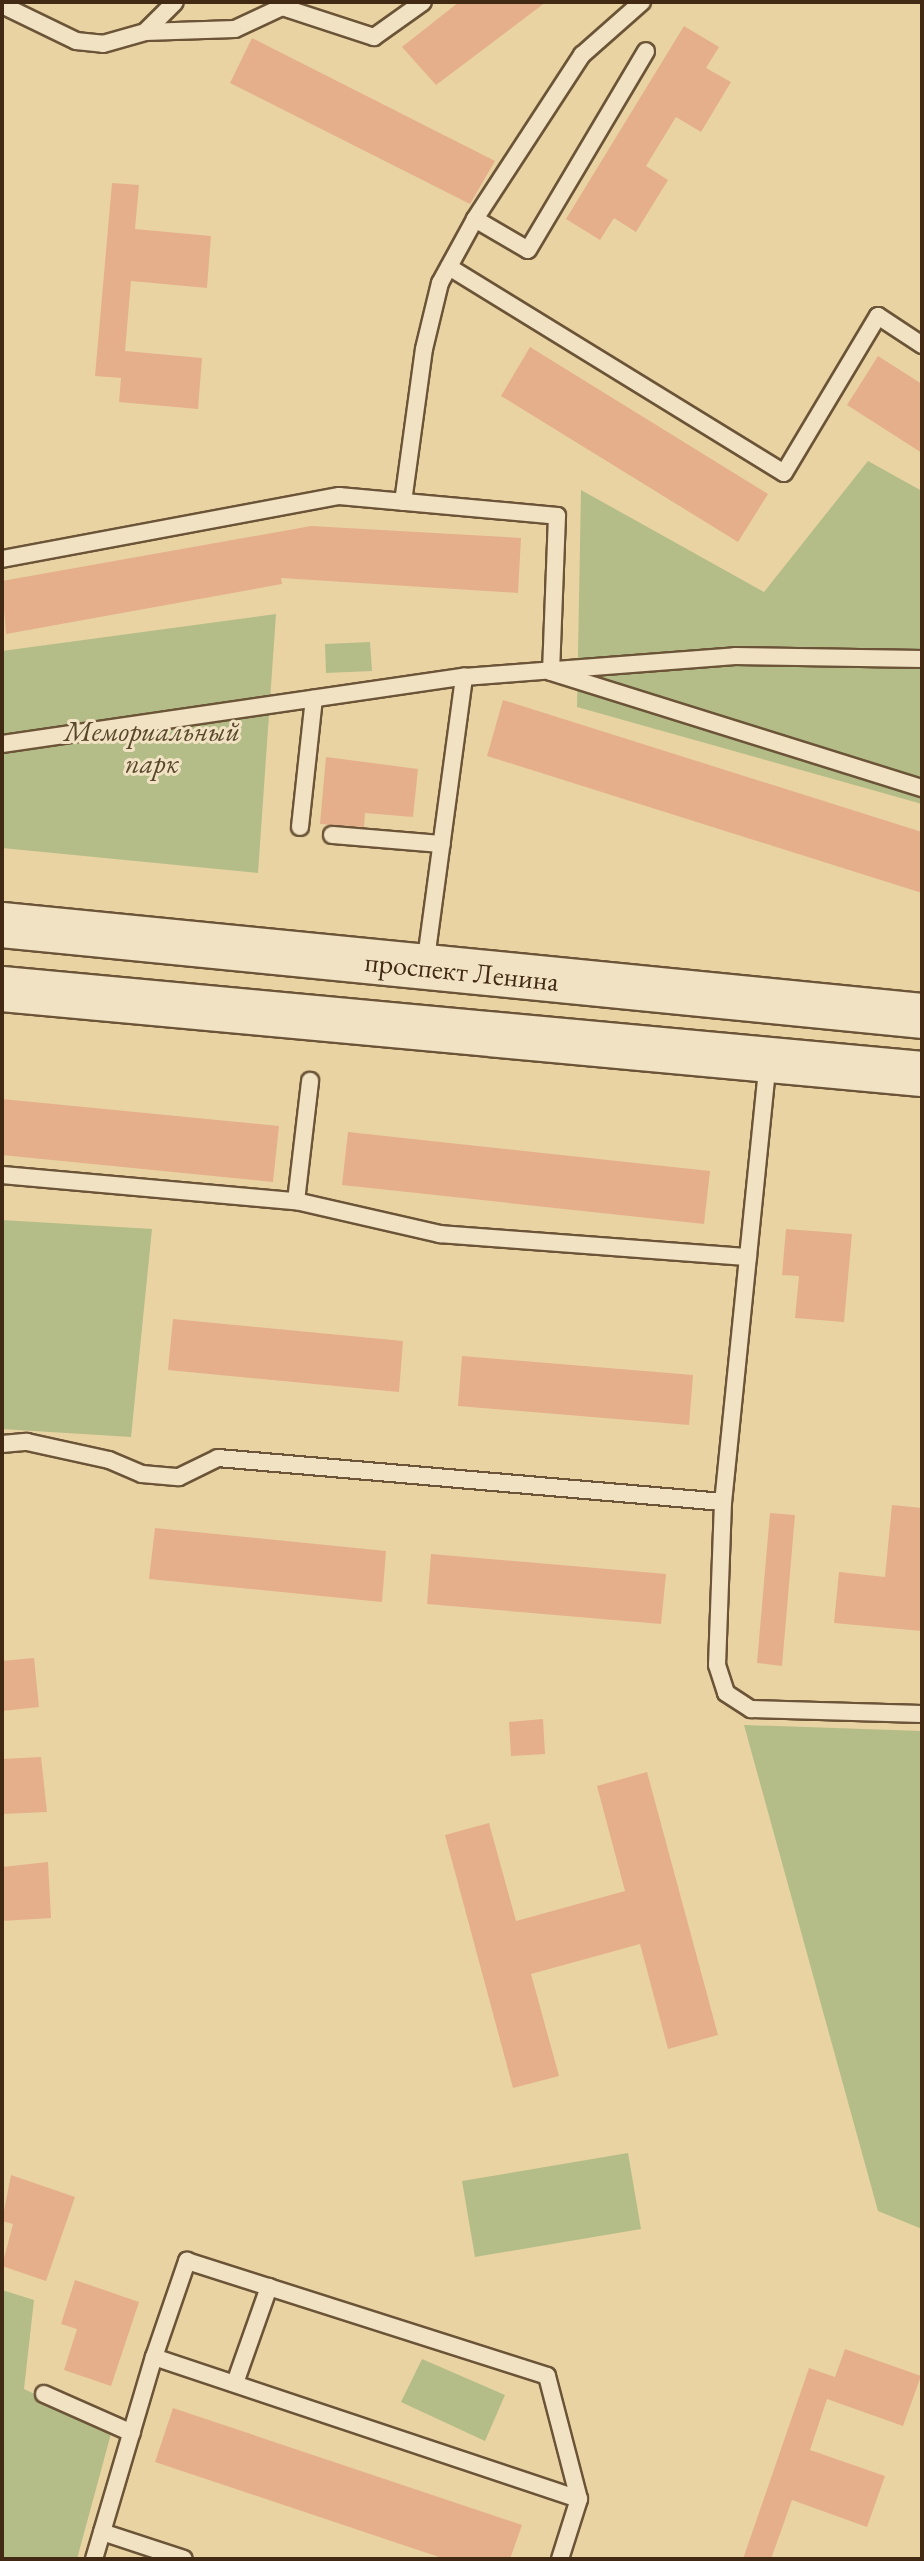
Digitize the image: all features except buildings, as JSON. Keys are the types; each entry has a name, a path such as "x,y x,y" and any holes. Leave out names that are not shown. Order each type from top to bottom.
{"main road":[{"name":"проспект Ленина","path":"2,925 922,1016"},
{"path":"2,989 922,1074"}],"lane":[{"path":"145,32 175,2"},
{"path":"2,5 76,41 103,44 145,32 235,29 283,4 374,37 423,2"},
{"path":"403,502 424,349 449,267 475,219 582,55 642,2"},
{"path":"475,219 528,250 646,51"},
{"path":"449,267 784,473 878,316 922,345"},
{"path":"2,559 339,496 557,516 551,672"},
{"path":"2,744 464,677 735,656 922,659"},
{"path":"551,672 922,788"},
{"path":"424,968 464,677"},
{"path":"300,827 314,699"},
{"path":"332,835 442,844"},
{"path":"768,1058 723,1502 717,1665 726,1693 751,1709 922,1714"},
{"path":"296,1201 310,1081"},
{"path":"2,1175 296,1201 440,1234 748,1257"},
{"path":"2,1444 27,1442 109,1460 142,1474 179,1477 218,1458 723,1502"},
{"path":"94,2559 154,2357 187,2261 547,2376 579,2499 560,2559"},
{"path":"235,2383 269,2287"},
{"path":"154,2357 579,2499"},
{"path":"44,2394 132,2433"},
{"path":"102,2532 184,2559"}],"green space":[{"path":"868,461 922,491 922,804 577,707 581,490 764,592"},
{"name":"Мемориальный парк","path":"276,614 258,873 2,848 2,651"},
{"path":"370,642 372,671 326,673 325,644"},
{"path":"2,1220 152,1229 131,1437 2,1429"},
{"path":"744,1725 922,1731 922,2229 878,2211"},
{"path":"628,2153 641,2229 475,2257 462,2181"},
{"path":"2,2290 34,2300 24,2389 112,2430 77,2559 2,2559"},
{"path":"422,2359 505,2395 485,2441 401,2402"}]}
